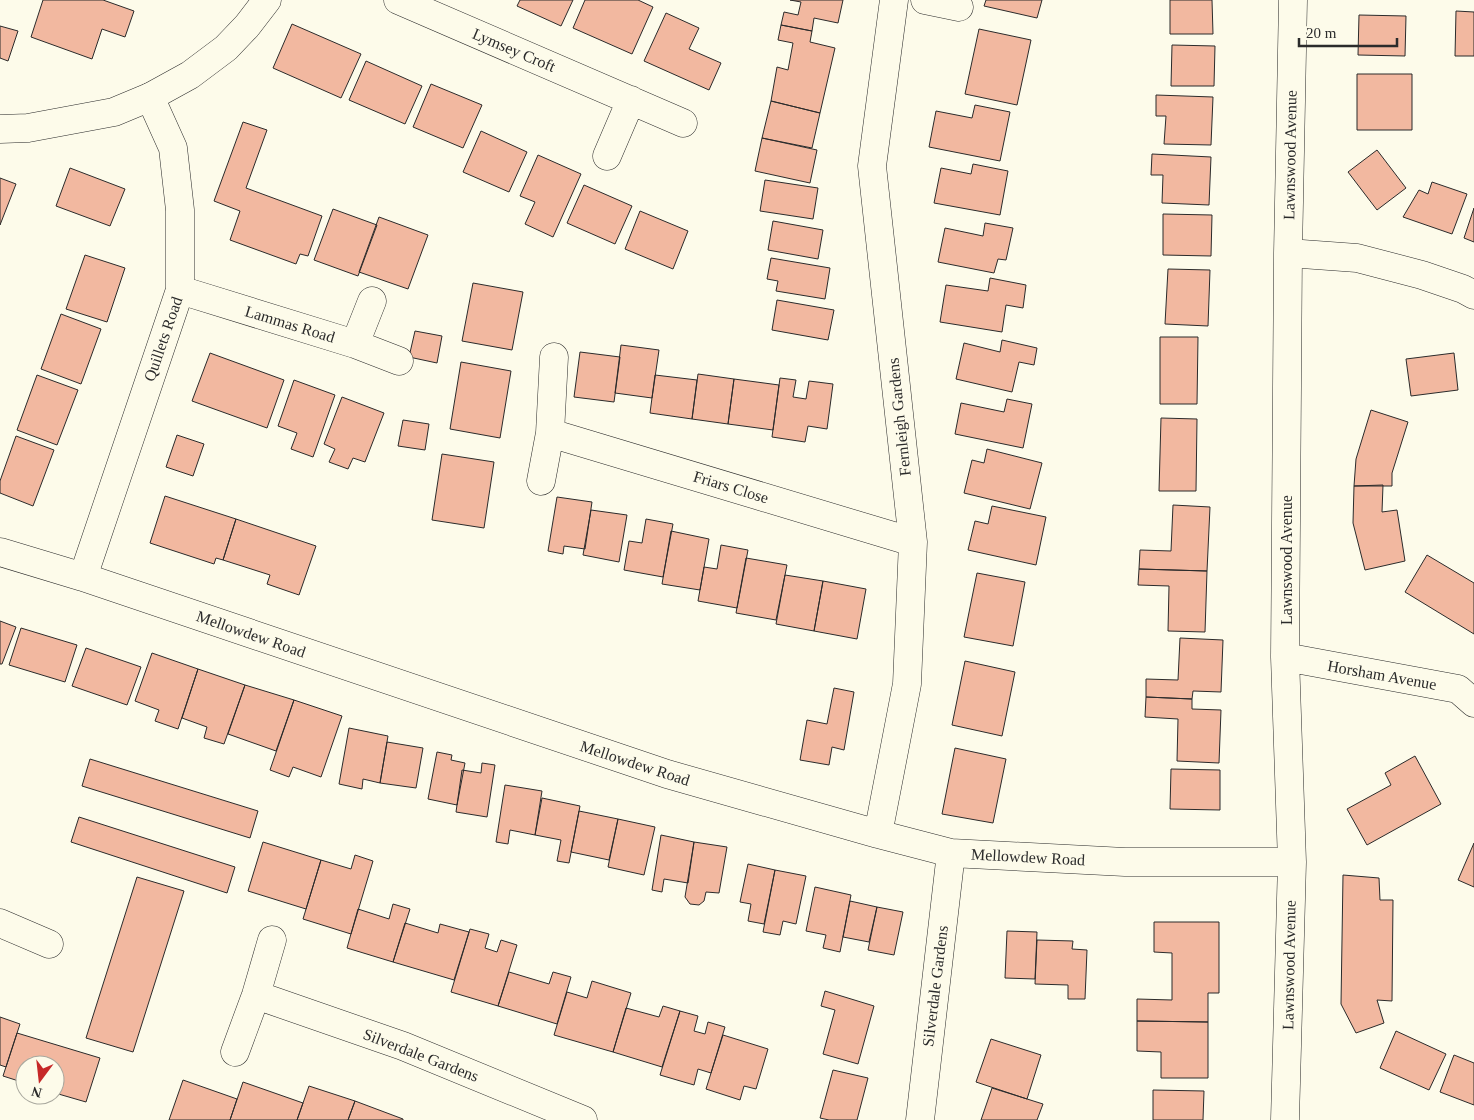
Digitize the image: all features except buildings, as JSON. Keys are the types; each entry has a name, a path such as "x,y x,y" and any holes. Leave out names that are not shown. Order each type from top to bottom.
{"street":[{"path":"0,129 28,128 114,112 150,97 190,74 226,48 247,26 267,0"},
{"name":"Lymsey Croft","path":"398,0 683,123"},
{"name":"Fernleigh Gardens","path":"878,834 907,684 913,542 872,166 894,0"},
{"path":"925,0 959,7"},
{"name":"Lawnswood Avenue","path":"1285,1120 1292,862 1285,657 1288,253 1293,0"},
{"name":"Quillets Road","path":"83,577 180,290 180,210 173,148 150,97"},
{"path":"607,156 630,100"},
{"path":"1288,253 1357,258 1422,275 1463,289 1474,295"},
{"name":"Lammas Road","path":"180,290 355,344 399,361"},
{"path":"355,344 372,301"},
{"path":"541,481 550,433 554,357"},
{"name":"Friars Close","path":"550,433 913,542"},
{"name":"Mellowdew Road","path":"0,552 83,577 667,774 878,834 951,852 1125,862 1292,862"},
{"name":"Horsham Avenue","path":"1285,657 1458,689 1474,704"},
{"name":"Silverdale Gardens","path":"920,1120 951,852"},
{"path":"0,923 49,944"},
{"path":"235,1052 256,995 272,940"},
{"name":"Silverdale Gardens","path":"256,995 403,1046 584,1120"}]}
